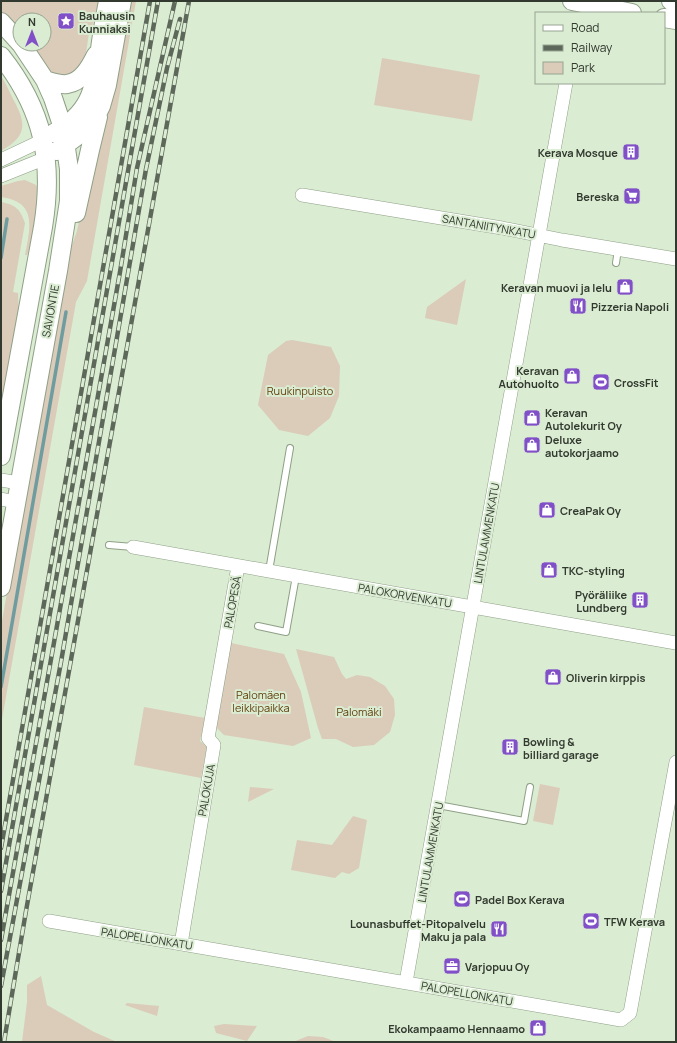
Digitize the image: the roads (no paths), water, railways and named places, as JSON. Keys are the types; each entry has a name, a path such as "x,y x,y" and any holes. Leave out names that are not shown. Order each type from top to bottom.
{"main road":[{"path":"46,158 64,137 75,118 84,108 89,99 96,75 108,1"},
{"path":"58,271 74,223 90,150 107,85 122,1"},
{"path":"671,1 676,2"},
{"path":"579,4 626,12"},
{"path":"665,18 676,20"},
{"name":"SAVIONTIE","path":"1,22 12,35"},
{"path":"45,80 60,84 68,84 77,80 83,76 100,49"},
{"name":"SAVIONTIE","path":"1,587 8,500 19,483 58,271 68,202 69,169 64,137 53,98 45,80 26,52"},
{"name":"SAVIONTIE","path":"1,56 16,74 36,116 43,140 46,158 47,203 1,456"},
{"path":"43,140 64,137 84,131 94,120 101,106"}],"street":[{"name":"LINTULAMMENKATU","path":"406,982 566,84"},
{"path":"1,160 43,140"},
{"path":"1,176 46,158"},
{"name":"SANTANIITYNKATU","path":"302,195 502,228 676,259"},
{"path":"1,480 19,483"},
{"name":"PALOKORVENKATU","path":"133,547 676,643"},
{"name":"PALOPESÄ","path":"225,638 238,566"},
{"name":"PALOKUJA","path":"181,944 214,745 208,738 225,638"},
{"name":"PALOPELLONKATU","path":"49,921 621,1020 630,1013 676,762"}],"lane":[{"path":"616,263 618,249"},
{"path":"269,571 290,448"},
{"path":"109,545 133,547"},
{"path":"258,626 286,632 296,576"},
{"path":"438,805 524,821 530,787"}],"waterway":[{"path":"1,258 7,219"},
{"path":"1,687 66,312"}],"railway":[{"path":"1,848 150,1"},
{"path":"1,891 158,1"},
{"path":"1,940 120,272 137,168 175,1"},
{"path":"4,1042 26,911 189,1"},
{"path":"1,986 61,662 146,169 167,68 180,19"}],"place":[{"name":"Bauhausin Kunniaksi","path":"66,21"},
{"name":"Kerava Mosque","path":"631,152"},
{"name":"Bereska","path":"632,196"},
{"name":"Keravan muovi ja lelu","path":"625,287"},
{"name":"Pizzeria Napoli","path":"578,306"},
{"name":"Keravan Autohuolto","path":"572,376"},
{"name":"CrossFit","path":"601,382"},
{"name":"Keravan Autolekurit Oy","path":"532,418"},
{"name":"Deluxe autokorjaamo","path":"532,445"},
{"name":"CreaPak Oy","path":"547,510"},
{"name":"TKC-styling","path":"549,570"},
{"name":"Pyöräliike Lundberg","path":"640,600"},
{"name":"Oliverin kirppis","path":"553,677"},
{"name":"Bowling & billiard garage","path":"510,747"},
{"name":"Padel Box Kerava","path":"462,899"},
{"name":"TFW Kerava","path":"591,921"},
{"name":"Lounasbuffet-Pitopalvelu Maku ja pala","path":"499,929"},
{"name":"Varjopuu Oy","path":"452,966"},
{"name":"Ekokampaamo Hennaamo","path":"538,1028"}],"park label":[{"name":"Ruukinpuisto","path":"300,390"},
{"name":"Palomäen leikkipaikka","path":"261,700"},
{"name":"Palomäki","path":"359,711"}]}
